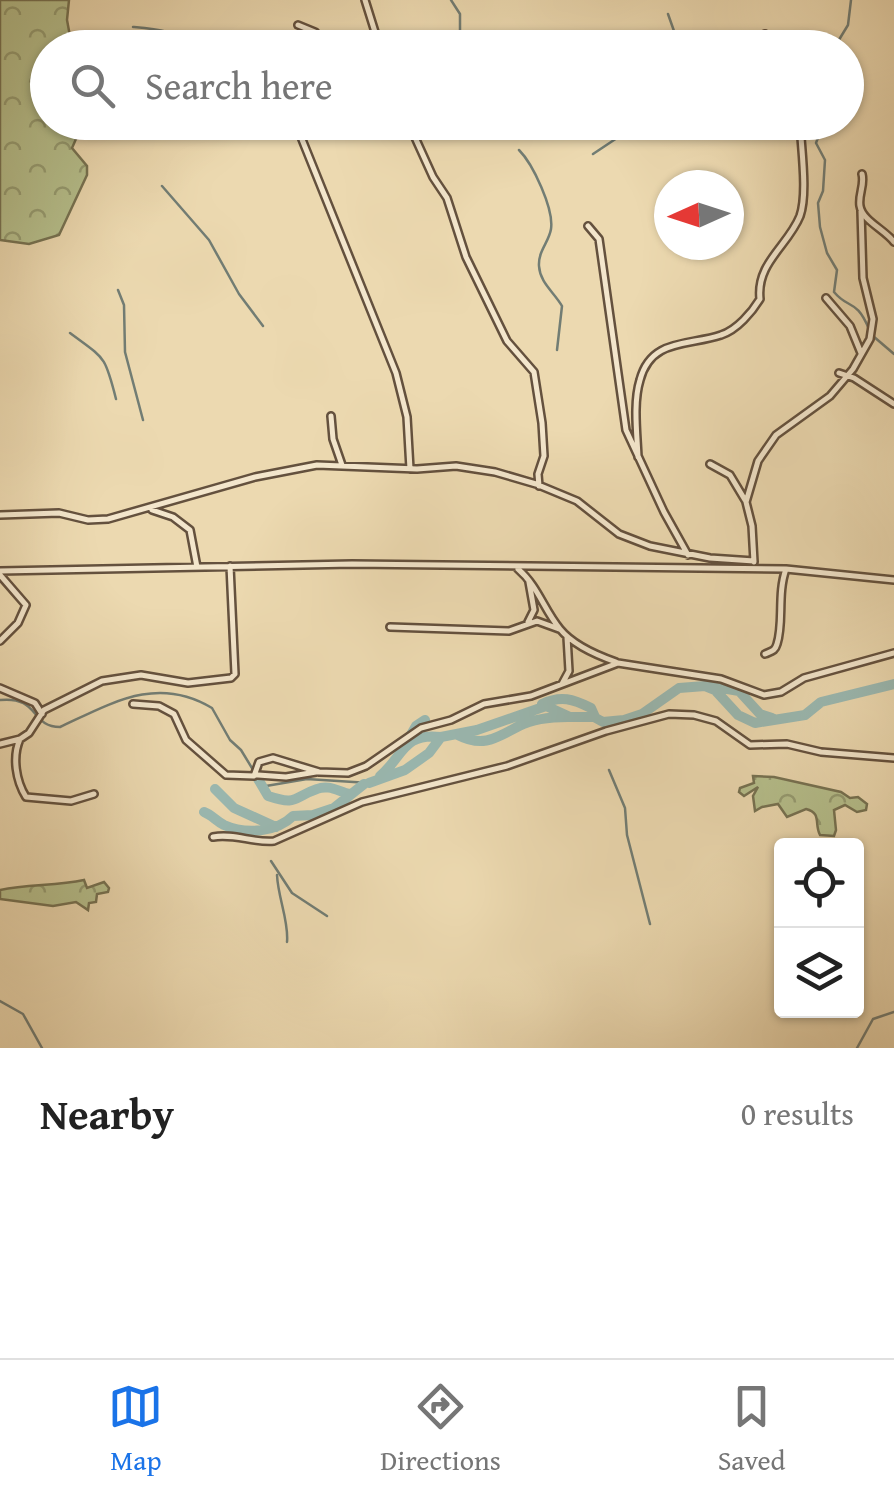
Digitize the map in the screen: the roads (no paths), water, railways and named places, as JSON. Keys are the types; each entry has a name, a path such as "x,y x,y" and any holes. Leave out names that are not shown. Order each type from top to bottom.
{"street":[{"path":"364,0 374,30"},
{"path":"298,25 310,30"},
{"path":"302,140 396,374 407,417 410,469"},
{"path":"416,140 447,198 466,257 507,341 534,372 544,456 539,486"},
{"path":"638,457 638,388 648,360 672,345 719,336 734,328 760,299 761,278 802,207 800,140"},
{"path":"746,502 758,461 776,435 824,402 848,376 870,340 873,319 863,278 859,202 865,180 862,174"},
{"path":"860,211 894,242"},
{"path":"588,226 599,240 624,423 688,555"},
{"path":"826,298 855,334 862,355"},
{"path":"839,374 894,404"},
{"path":"331,416 342,465"},
{"path":"710,464 730,476 746,502 758,569"},
{"path":"0,518 59,513 88,520 148,510 255,477 317,466 476,468 539,486 577,502 618,534 688,555 754,561"},
{"path":"148,510 174,517 190,530 197,567"},
{"path":"0,573 352,564 758,569 894,580"},
{"path":"0,744 20,739 52,705 102,681 142,674 188,684 230,678 235,674 230,566"},
{"path":"516,567 566,634 584,648 618,663 721,679 764,696 781,692 804,678 894,653"},
{"path":"765,654 777,643 779,599 786,570"},
{"path":"0,573 26,605 18,623 0,641"},
{"path":"528,579 534,610 528,622"},
{"path":"390,626 509,631 528,622 545,621 560,628"},
{"path":"560,685 569,671 566,634"},
{"path":"254,776 260,762 274,758 319,772 343,774 357,770 421,728 464,715 484,704 531,696 618,663"},
{"path":"0,688 35,703 42,714"},
{"path":"133,704 158,706 174,714 186,740 226,775 286,777 319,772"},
{"path":"213,837 228,835 274,842 362,802 507,766 606,731 669,714 694,714 716,721 750,745 787,744 822,752 894,758"},
{"path":"20,739 16,764 26,797 71,801 94,794"}],"waterway":[{"path":"451,0 460,14 460,30"},
{"path":"845,30 851,0"},
{"path":"668,14 674,30"},
{"path":"133,27 158,30"},
{"path":"593,154 614,140"},
{"path":"817,140 825,160 823,191 818,203 820,227 827,253 837,270 834,292 856,308 869,329"},
{"path":"519,150 536,176 551,220 539,266 562,306 557,350"},
{"path":"162,186 209,240 239,294 263,326"},
{"path":"118,290 124,305 125,352 143,420"},
{"path":"70,333 102,359 116,399"},
{"path":"873,336 894,354"},
{"path":"369,783 405,770 429,753 441,737 477,730 546,706 570,717 594,717 603,722 624,720 642,714 679,688 705,686 715,690 738,715 755,723 805,715 821,702 894,684"},
{"path":"710,686 739,691 760,714 772,718"},
{"path":"0,700 22,703 50,726 60,727 135,696 153,693 192,698 212,708 255,773"},
{"path":"542,704 573,700 591,708 595,717"},
{"path":"458,735 482,741 530,722 568,717"},
{"path":"409,738 425,720"},
{"path":"380,776 411,742 428,736 441,737"},
{"path":"609,770 625,808 627,835 650,924"},
{"path":"258,778 266,786 307,779 369,783"},
{"path":"258,779 268,796 285,800 321,788 350,794"},
{"path":"204,812 233,828 261,830 279,826 293,816 334,808 364,784"},
{"path":"215,789 234,808 276,827"},
{"path":"271,861 292,893 327,916"},
{"path":"277,875 287,942"},
{"path":"0,1001 23,1014 42,1048"},
{"path":"857,1048 873,1019 894,1012"}]}
